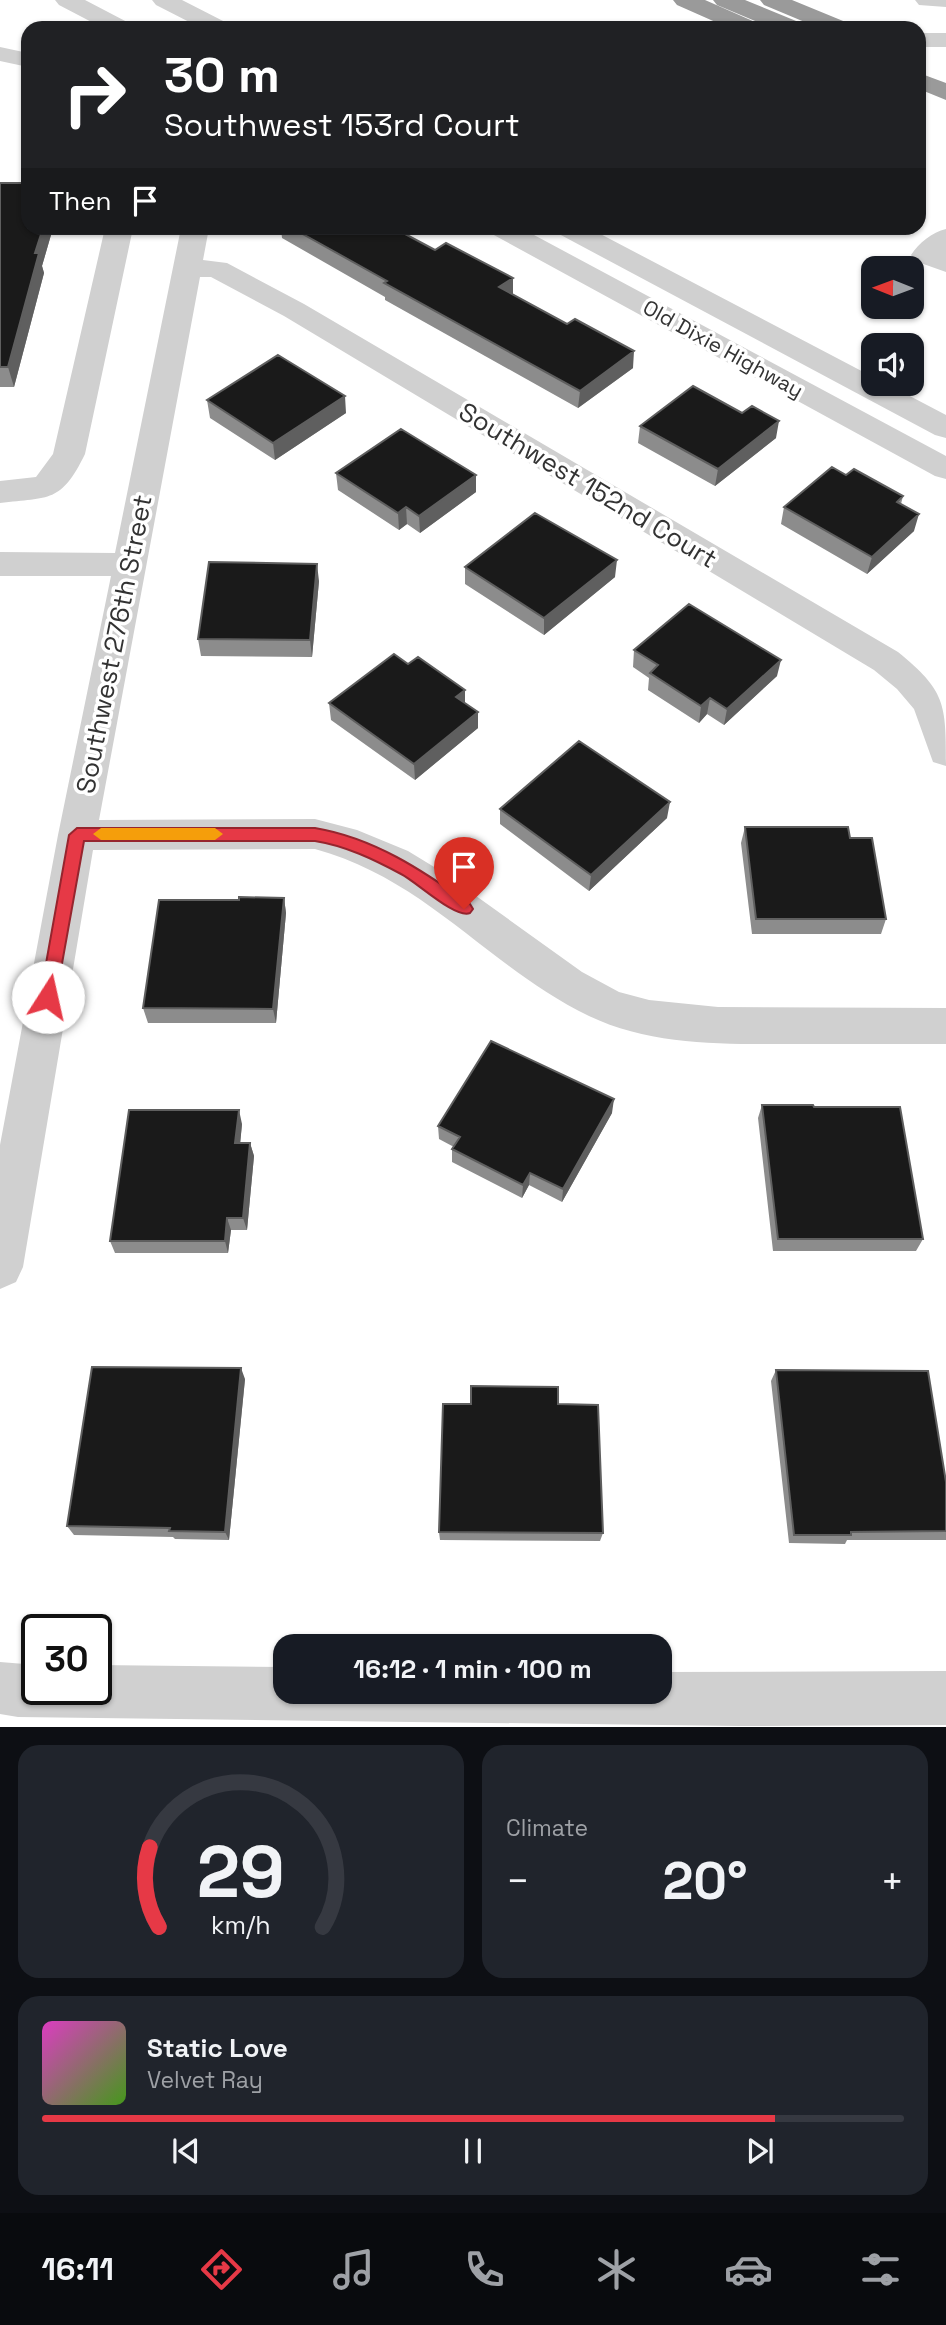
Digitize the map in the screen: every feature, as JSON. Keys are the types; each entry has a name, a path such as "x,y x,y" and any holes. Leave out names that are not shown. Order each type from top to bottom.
{"highway":[{"path":"685,0 734,21"},
{"path":"725,0 776,21"},
{"path":"772,0 823,21"},
{"path":"926,63 946,71"},
{"path":"926,83 946,92"},
{"path":"926,103 946,111"}],"street":[{"path":"67,0 108,21"},
{"path":"164,0 205,21"},
{"path":"927,0 946,0"},
{"path":"926,40 946,40"},
{"path":"0,54 21,58"},
{"path":"0,492 45,488 61,470 69,454 116,235"},
{"name":"Southwest 276th Street","path":"0,1267 77,835 194,235"},
{"name":"Old Dixie Highway","path":"515,235 946,469"},
{"path":"582,235 946,428"},
{"path":"946,237 925,255 946,264"},
{"name":"Southwest 152nd Court","path":"187,268 218,269 283,304 886,660 914,681 933,708 946,752"},
{"path":"0,564 130,565"},
{"path":"77,835 315,834 346,841 410,870 446,894 549,973 578,990 607,1005 667,1021 712,1025 946,1026"},
{"path":"0,1688 18,1691 741,1713 946,1698"}],"building":[{"path":"0,183 21,183 21,235 41,235 35,253 39,253 8,367 0,367"},
{"path":"305,235 407,235 435,250 446,243 513,278 499,287 567,324 575,319 634,351 580,391 384,283 387,281"},
{"path":"278,355 345,396 273,443 207,400"},
{"path":"693,386 742,413 752,406 779,421 718,469 640,426"},
{"path":"401,429 476,475 419,516 406,507 398,513 336,473"},
{"path":"832,467 846,475 854,469 903,496 897,502 919,514 872,557 784,507"},
{"path":"535,513 617,560 544,618 465,567"},
{"path":"209,562 317,564 310,640 198,639"},
{"path":"689,604 781,660 727,709 710,698 701,706 650,673 658,665 634,650"},
{"path":"394,654 408,664 418,657 465,690 456,697 478,712 414,764 329,703"},
{"path":"579,741 670,802 591,875 500,809"},
{"path":"745,827 848,827 850,838 872,838 886,919 756,919"},
{"path":"239,897 284,898 273,1009 143,1008 159,900 239,900"},
{"path":"491,1041 614,1099 563,1189 530,1173 523,1185 452,1149 460,1137 438,1126"},
{"path":"762,1105 900,1107 923,1239 778,1239"},
{"path":"129,1110 239,1110 235,1143 250,1143 243,1218 227,1218 225,1241 110,1241"},
{"path":"92,1367 241,1368 225,1532 67,1526"},
{"path":"776,1370 928,1371 946,1482 946,1531 794,1535"},
{"path":"471,1386 558,1387 558,1404 598,1405 603,1533 439,1532 443,1404 471,1404"}],"slow traffic":[{"path":"101,834 215,834"}],"route":[{"path":"48,997 77,835 315,834 336,838 356,844 410,870 464,909"}]}
